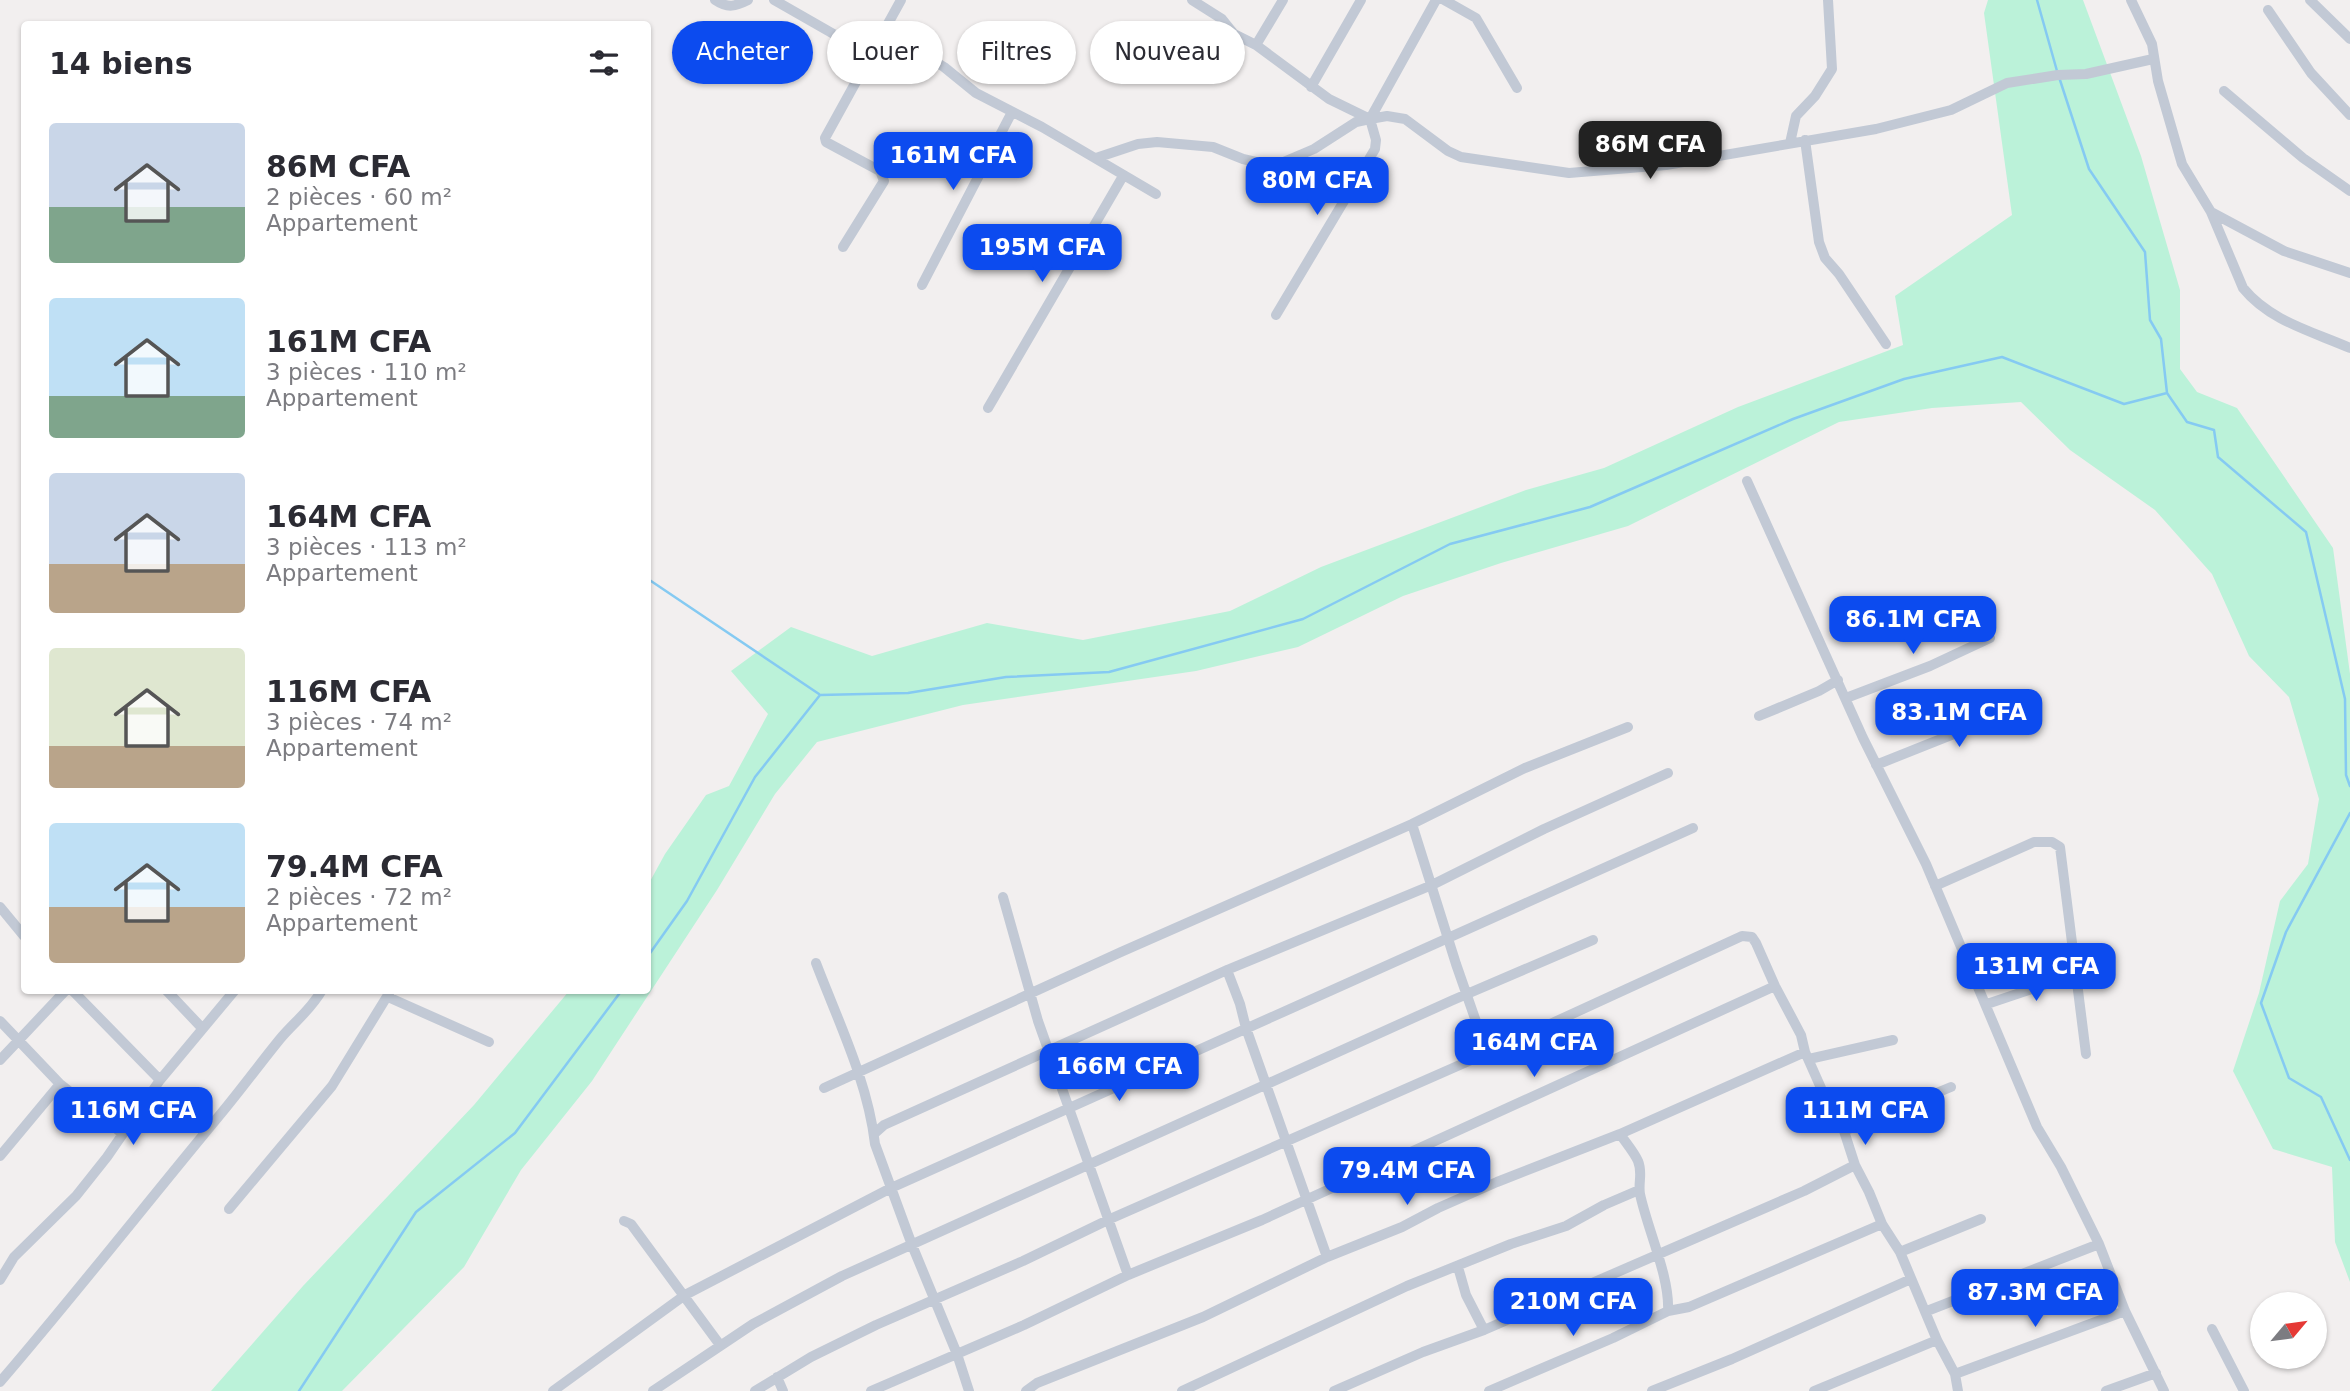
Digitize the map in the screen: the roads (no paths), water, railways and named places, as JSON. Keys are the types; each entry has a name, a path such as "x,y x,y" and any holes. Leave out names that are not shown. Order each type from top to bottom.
{"street":[{"path":"715,0 727,6 748,0"},
{"path":"774,0 827,30"},
{"path":"889,21 901,0"},
{"path":"1192,0 1222,19 1234,34 1256,45 1311,87 1370,119 1377,141 1375,149 1276,315"},
{"path":"1256,45 1283,0"},
{"path":"1311,87 1361,0"},
{"path":"1370,119 1436,0"},
{"path":"1444,0 1476,18 1517,88"},
{"path":"1790,143 1796,116 1815,96 1832,69 1828,0"},
{"path":"2131,0 2152,44 2153,59 2182,164 2211,212 2243,288 2269,313 2350,348"},
{"path":"2310,0 2350,39"},
{"path":"2268,10 2311,73 2350,115"},
{"path":"1096,158 1138,144 1157,142 1213,147 1243,159 1274,166 1314,149 1356,122 1387,116 1405,120 1454,155 1528,168 1569,173 1667,164 1876,129 1951,110 2007,83 2058,75 2086,74 2153,59"},
{"path":"943,66 976,93 1042,127 1156,194"},
{"path":"844,247 884,181 880,171 827,142 825,138 856,84"},
{"path":"2224,91 2303,158 2350,191"},
{"path":"922,285 1012,112"},
{"path":"1805,140 1819,242 1825,258 1839,274 1886,344"},
{"path":"988,408 1123,176"},
{"path":"2211,212 2284,251 2350,273"},
{"path":"1747,481 1876,765 1935,886 2037,1127 2061,1167 2099,1244 2125,1311 2164,1391"},
{"path":"1846,698 1930,666 1990,638"},
{"path":"1759,716 1819,691 1838,680"},
{"path":"1876,765 2029,704"},
{"path":"824,1088 1029,993 1412,824 1525,768 1628,727"},
{"path":"875,1133 884,1125 1227,970 1432,885 1544,829 1668,774"},
{"path":"1412,824 1447,938 1487,1053"},
{"path":"553,1391 685,1295 891,1188 1693,828"},
{"path":"1935,886 2034,842 2052,842 2060,847 2086,1054"},
{"path":"1003,897 1029,993 1128,1275"},
{"path":"0,907 21,932"},
{"path":"755,1391 811,1357 876,1325 1487,1053 1742,936 1752,937 1801,1035 1821,1088 1844,1131 1855,1165 1882,1224 1900,1252 1937,1340 1955,1374 1958,1391"},
{"path":"653,1391 720,1345 820,1287 1267,1084 1593,940"},
{"path":"816,963 857,1073 875,1133 874,1143 912,1245 957,1353 969,1391"},
{"path":"1227,970 1327,1257"},
{"path":"1987,1004 2076,974"},
{"path":"871,1391 1128,1275 1305,1199 1775,986"},
{"path":"0,1060 62,994"},
{"path":"76,994 160,1080"},
{"path":"170,994 202,1028"},
{"path":"0,1280 14,1257 76,1196 123,1135 160,1080 231,994"},
{"path":"0,1382 78,1291 152,1195 279,1041 313,1006 320,994"},
{"path":"229,1209 332,1086 389,994 489,1042"},
{"path":"0,1021 60,1084 123,1135"},
{"path":"1026,1391 1037,1383 1203,1317 1327,1257 1402,1227 1496,1182 1620,1134 1807,1055 1893,1040"},
{"path":"0,1156 60,1084"},
{"path":"1844,1131 1951,1087"},
{"path":"1620,1134 1638,1160 1642,1172 1639,1190 1658,1253 1669,1302 1668,1311"},
{"path":"1334,1391 1423,1352 1484,1330 1804,1191 1855,1165"},
{"path":"1182,1391 1377,1299 1485,1254 1566,1226 1639,1190"},
{"path":"1900,1252 1981,1219"},
{"path":"624,1221 631,1224 720,1345"},
{"path":"1489,1391 1613,1338 1668,1311 1689,1307 1882,1224"},
{"path":"1927,1311 2099,1244"},
{"path":"1458,1267 1469,1302 1484,1330"},
{"path":"1652,1391 1732,1359 1911,1279"},
{"path":"1955,1374 2125,1311"},
{"path":"2212,1329 2244,1391"},
{"path":"1814,1391 1937,1340"},
{"path":"2106,1391 2156,1373"},
{"path":"778,1377 783,1391"}],"waterway":[{"path":"2037,0 2057,71"},
{"path":"2059,77 2089,169 2145,252 2150,320 2161,339 2167,393 2187,422 2214,430 2218,457 2306,532 2345,699 2346,775 2350,786"},
{"path":"651,952 687,901 755,777 820,695 908,693 1006,677 1109,672 1303,619 1450,544 1590,507 1793,419 1904,379 2002,357 2124,404 2167,393"},
{"path":"651,581 819,694"},
{"path":"2350,813 2286,932 2261,1003 2289,1078 2321,1097 2350,1160"},
{"path":"299,1391 416,1212 515,1133 619,994"}]}
